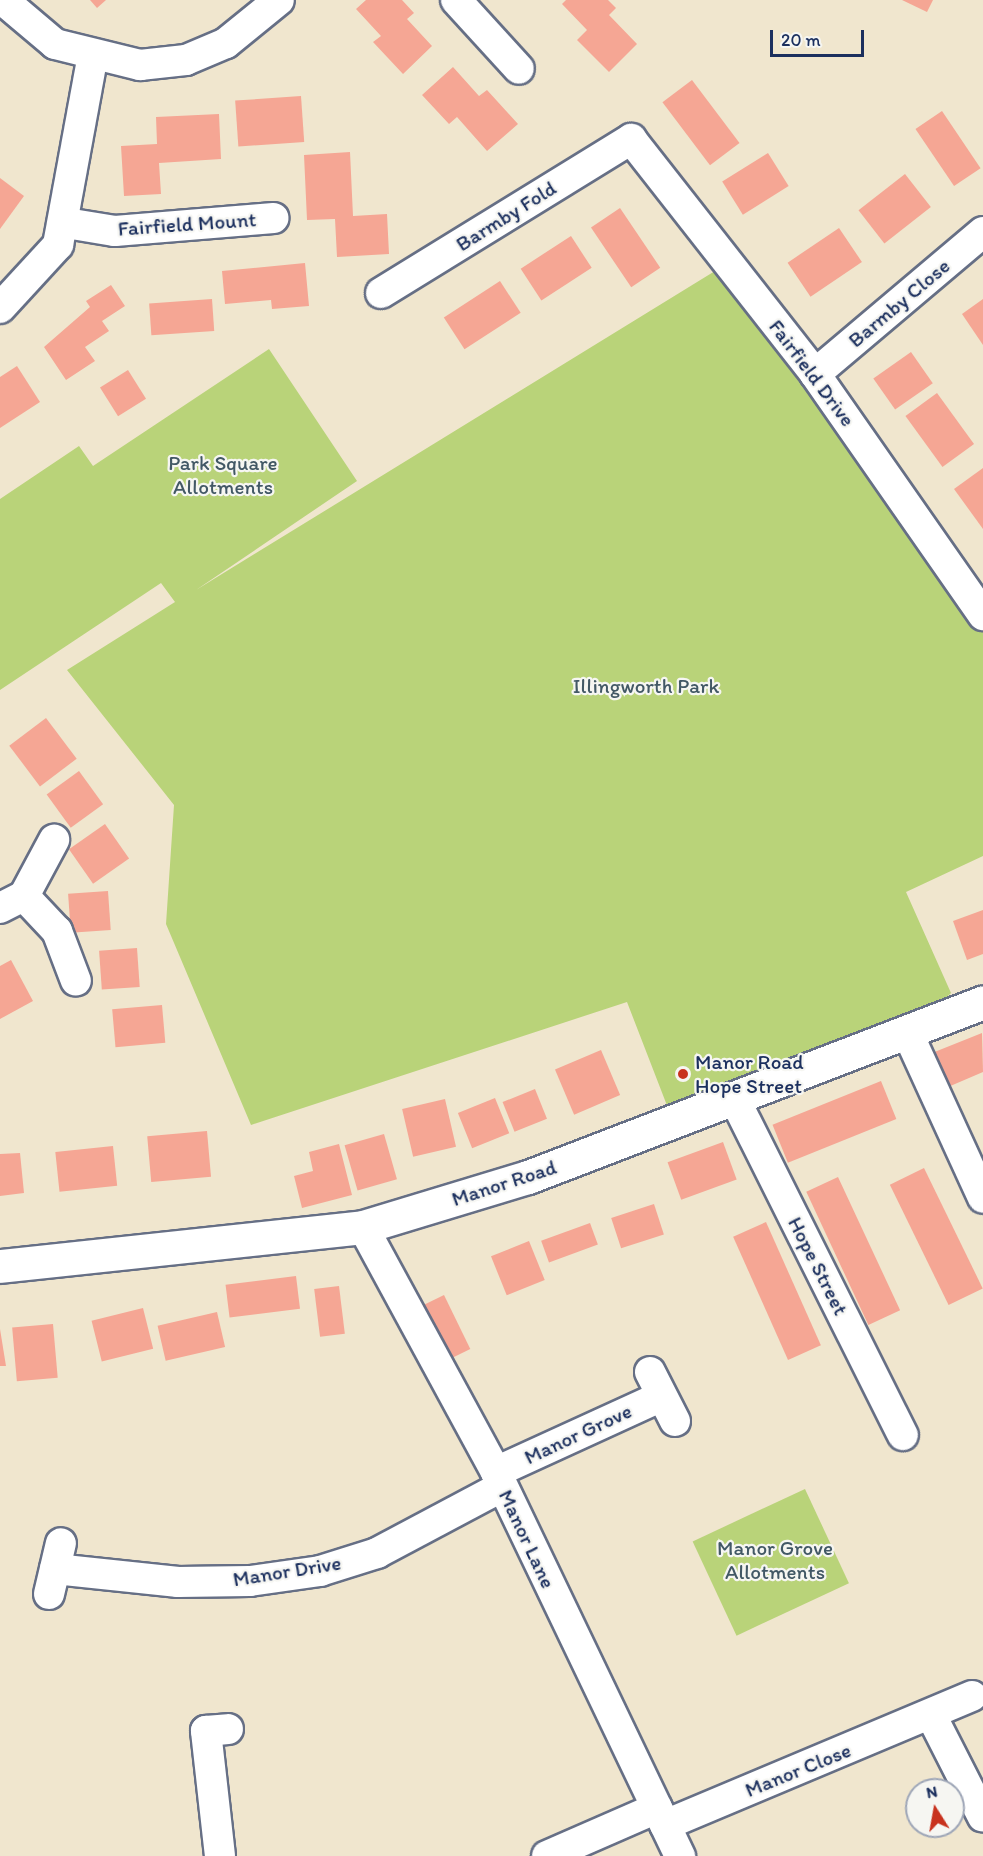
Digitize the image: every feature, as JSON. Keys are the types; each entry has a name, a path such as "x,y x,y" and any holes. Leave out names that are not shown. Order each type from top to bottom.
{"street":[{"path":"3,0 55,44 140,65 186,60 226,43 279,0"},
{"path":"456,0 519,69"},
{"path":"0,308 38,271 58,245 66,223 93,54"},
{"name":"Barmby Fold","path":"381,293 631,139"},
{"name":"Fairfield Drive","path":"631,139 815,374 983,615"},
{"name":"Fairfield Mount","path":"66,223 115,231 273,218"},
{"name":"Barmby Close","path":"815,374 983,232"},
{"path":"54,840 12,902 57,931 76,981"},
{"name":"Manor Road","path":"0,1266 363,1227 528,1177 908,1034 983,1002"},
{"path":"908,1034 983,1198"},
{"name":"Hope Street","path":"734,1098 903,1435"},
{"name":"Manor Lane","path":"363,1227 499,1479 680,1856"},
{"name":"Manor Grove","path":"499,1479 662,1397"},
{"name":"Manor Drive","path":"55,1568 178,1582 250,1581 320,1571 377,1553 499,1479"},
{"name":"Manor Close","path":"547,1856 661,1816 930,1715 972,1696"},
{"path":"930,1715 983,1817"},
{"path":"220,1856 206,1731 228,1729"}],"green space":[{"name":"Illingworth Park","path":"728,263 983,615 983,856 906,892 951,993 908,1034 673,1121 627,1002 251,1125 166,924 174,805 67,670 175,602 161,583 0,690 0,499 79,446 93,466 269,349 357,481 196,590"},
{"name":"Manor Grove Allotments","path":"805,1489 849,1583 737,1636 693,1541"}],"building":[{"path":"90,0 106,0 97,8"},
{"path":"366,0 402,0 414,13 407,19 432,46 403,74 373,42 381,36 356,9"},
{"path":"566,0 608,0 616,8 609,15 637,44 609,72 577,40 587,30 562,4"},
{"path":"902,0 933,0 927,12"},
{"path":"453,67 479,96 487,90 518,124 487,151 457,117 449,124 422,95"},
{"path":"692,80 740,143 710,165 662,102"},
{"path":"301,96 304,142 238,146 235,101"},
{"path":"942,111 981,168 954,186 915,129"},
{"path":"219,114 221,159 159,163 161,194 124,196 121,146 157,144 156,117"},
{"path":"350,152 353,216 387,214 389,254 337,257 335,219 307,220 304,155"},
{"path":"768,153 789,186 743,215 722,182"},
{"path":"905,174 931,207 884,243 859,210"},
{"path":"0,178 24,196 0,229"},
{"path":"620,208 660,268 631,287 591,228"},
{"path":"839,228 862,262 811,297 788,263"},
{"path":"571,236 592,268 541,301 521,269"},
{"path":"305,263 309,306 272,309 271,300 225,304 222,271"},
{"path":"500,281 521,313 465,349 444,317"},
{"path":"111,285 125,306 102,321 109,331 85,347 95,361 66,380 44,347 90,307 86,301"},
{"path":"212,299 214,331 151,335 149,303"},
{"path":"983,299 983,345 962,314"},
{"path":"911,352 933,383 895,410 873,378"},
{"path":"17,366 40,402 0,428 0,377"},
{"path":"128,370 146,399 118,416 100,387"},
{"path":"937,393 974,444 942,467 905,416"},
{"path":"983,468 983,529 954,489"},
{"path":"46,718 77,759 40,786 9,746"},
{"path":"79,771 103,804 71,828 47,795"},
{"path":"105,824 129,858 93,884 69,849"},
{"path":"108,891 111,930 71,933 68,894"},
{"path":"983,910 983,954 967,960 953,921"},
{"path":"137,948 140,987 102,990 99,951"},
{"path":"11,960 33,1001 0,1019 0,966"},
{"path":"162,1005 165,1043 116,1047 112,1009"},
{"path":"982,1033 983,1072 948,1087 932,1053"},
{"path":"601,1050 620,1095 574,1115 555,1070"},
{"path":"881,1081 896,1119 788,1163 773,1125"},
{"path":"535,1089 547,1119 515,1132 503,1102"},
{"path":"495,1098 509,1133 472,1148 458,1113"},
{"path":"445,1099 456,1147 413,1157 402,1109"},
{"path":"207,1131 211,1177 151,1182 147,1136"},
{"path":"384,1134 397,1179 358,1190 345,1145"},
{"path":"723,1142 737,1180 681,1200 668,1162"},
{"path":"339,1144 352,1195 302,1208 294,1176 313,1171 309,1152"},
{"path":"113,1146 117,1186 59,1192 55,1152"},
{"path":"20,1153 24,1193 0,1196 0,1154"},
{"path":"924,1168 983,1288 949,1305 890,1185"},
{"path":"838,1177 900,1310 868,1325 806,1192"},
{"path":"654,1204 664,1234 621,1248 611,1218"},
{"path":"766,1222 821,1345 788,1360 733,1237"},
{"path":"590,1223 598,1245 549,1262 541,1241"},
{"path":"529,1241 545,1280 507,1295 491,1256"},
{"path":"296,1276 300,1309 230,1317 226,1285"},
{"path":"339,1286 345,1334 320,1337 314,1289"},
{"path":"444,1295 470,1349 448,1360 422,1306"},
{"path":"143,1308 153,1349 102,1362 92,1321"},
{"path":"217,1312 225,1347 166,1361 158,1326"},
{"path":"53,1324 58,1378 17,1381 12,1328"},
{"path":"0,1329 6,1366 0,1366"}],"place":[{"name":"Manor Road Hope Street","path":"683,1074"}],"park label":[{"name":"Park Square Allotments","path":"223,475"}]}
